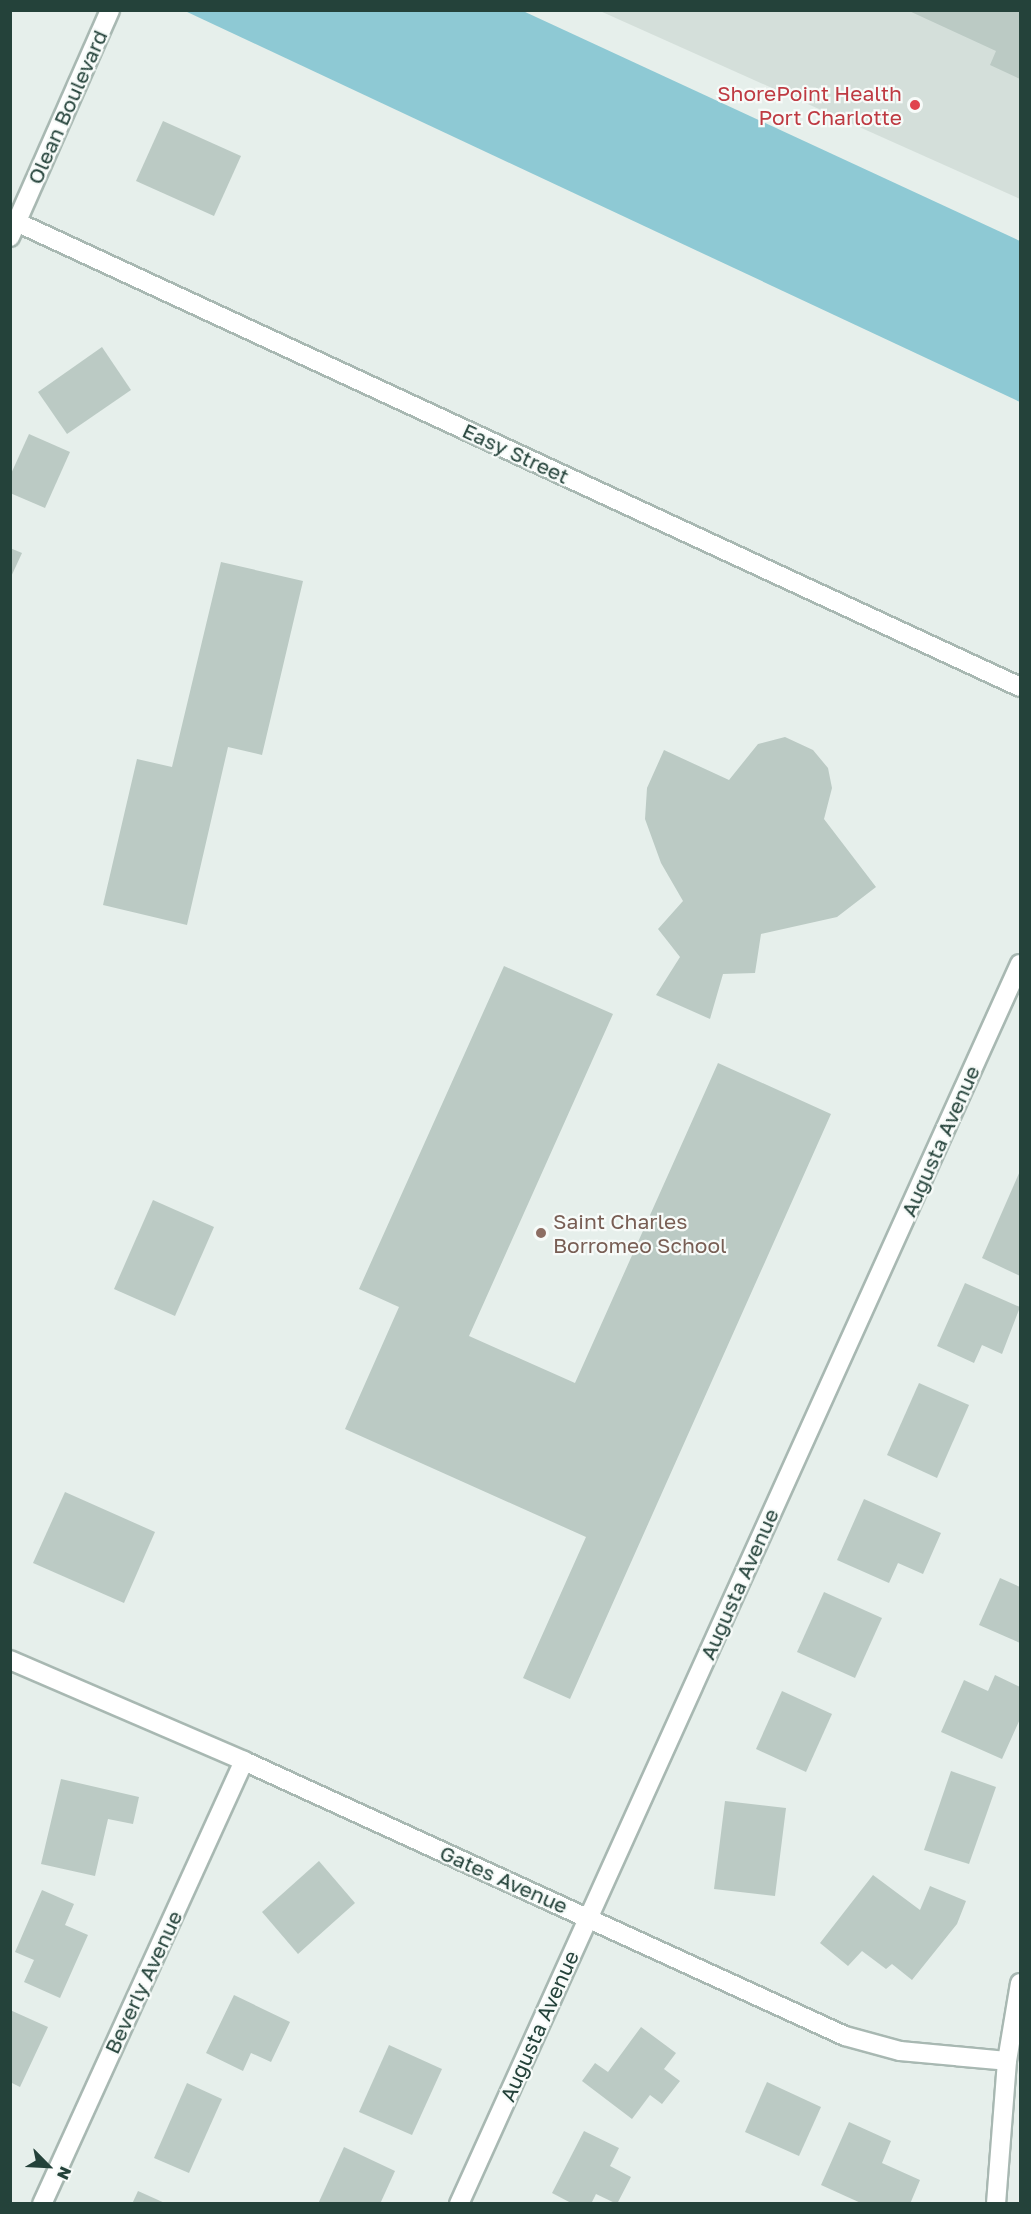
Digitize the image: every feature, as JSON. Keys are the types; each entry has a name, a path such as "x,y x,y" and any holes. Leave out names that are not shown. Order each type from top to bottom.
{"street":[{"name":"Olean Boulevard","path":"12,226 110,10"},
{"name":"Easy Street","path":"12,226 1020,687"},
{"name":"Augusta Avenue","path":"459,2204 1020,964"},
{"name":"Gates Avenue","path":"10,1660 244,1761 845,2036 900,2051 1006,2061"},
{"name":"Beverly Avenue","path":"42,2204 244,1761"},
{"path":"996,2204 1006,2061 1020,1983"}],"shaded area":[{"name":"ShorePoint Health Port Charlotte","path":"600,11 1020,11 1020,199"}],"water":[{"path":"185,11 523,11 1020,241 1020,402"}],"building":[{"path":"907,10 1020,10 1020,79 990,65 996,51"},
{"path":"163,121 241,156 214,216 136,181"},
{"path":"102,347 131,390 67,434 38,392"},
{"path":"29,434 70,452 45,508 10,493 10,476"},
{"path":"10,548 22,553 10,579"},
{"path":"221,562 303,581 262,755 228,747 187,925 103,905 137,759 172,767"},
{"path":"785,737 813,750 828,768 832,788 824,819 876,887 837,917 761,934 755,973 723,974 710,1019 656,995 680,957 658,929 683,901 661,863 645,819 647,788 664,750 729,780 758,744"},
{"path":"504,966 613,1014 469,1336 575,1383 718,1063 831,1114 570,1699 523,1678 586,1537 345,1429 399,1307 359,1289"},
{"path":"1020,1171 1020,1276 982,1258"},
{"path":"153,1200 214,1227 175,1316 114,1289"},
{"path":"965,1283 1020,1307 1002,1354 982,1345 974,1363 937,1346"},
{"path":"919,1383 969,1405 937,1478 887,1455"},
{"path":"65,1492 155,1532 124,1603 33,1563"},
{"path":"864,1499 941,1533 923,1574 898,1563 889,1583 837,1560"},
{"path":"1000,1578 1020,1587 1020,1643 979,1625"},
{"path":"824,1592 882,1618 855,1678 797,1652"},
{"path":"995,1675 1020,1687 1020,1719 1002,1759 941,1732 964,1680 988,1691"},
{"path":"782,1691 832,1714 806,1772 756,1749"},
{"path":"951,1771 996,1787 969,1864 924,1850"},
{"path":"61,1779 139,1797 133,1824 108,1819 95,1876 41,1864"},
{"path":"725,1801 786,1808 775,1896 714,1889"},
{"path":"319,1861 355,1903 298,1954 262,1912"},
{"path":"873,1875 920,1910 930,1886 966,1901 957,1924 912,1980 892,1964 886,1969 862,1951 848,1966 820,1943"},
{"path":"42,1890 74,1904 65,1925 88,1935 60,1998 24,1982 34,1960 15,1952"},
{"path":"234,1995 290,2022 271,2062 251,2053 243,2071 206,2053"},
{"path":"10,2010 48,2027 20,2087 10,2082"},
{"path":"641,2027 676,2053 664,2069 680,2081 662,2104 650,2095 632,2119 582,2081 595,2063 608,2072"},
{"path":"389,2045 442,2069 412,2135 359,2112"},
{"path":"767,2082 821,2107 799,2156 745,2132"},
{"path":"187,2083 222,2099 189,2173 154,2158"},
{"path":"849,2122 891,2141 882,2163 920,2180 910,2204 863,2204 821,2185"},
{"path":"584,2131 619,2148 610,2166 631,2177 617,2204 596,2194 591,2204 573,2204 552,2193"},
{"path":"344,2147 395,2171 380,2204 318,2204"},
{"path":"138,2191 167,2204 132,2204"}],"place":[{"name":"ShorePoint Health Port Charlotte","path":"915,105"},
{"name":"Saint Charles Borromeo School","path":"541,1233"}]}
